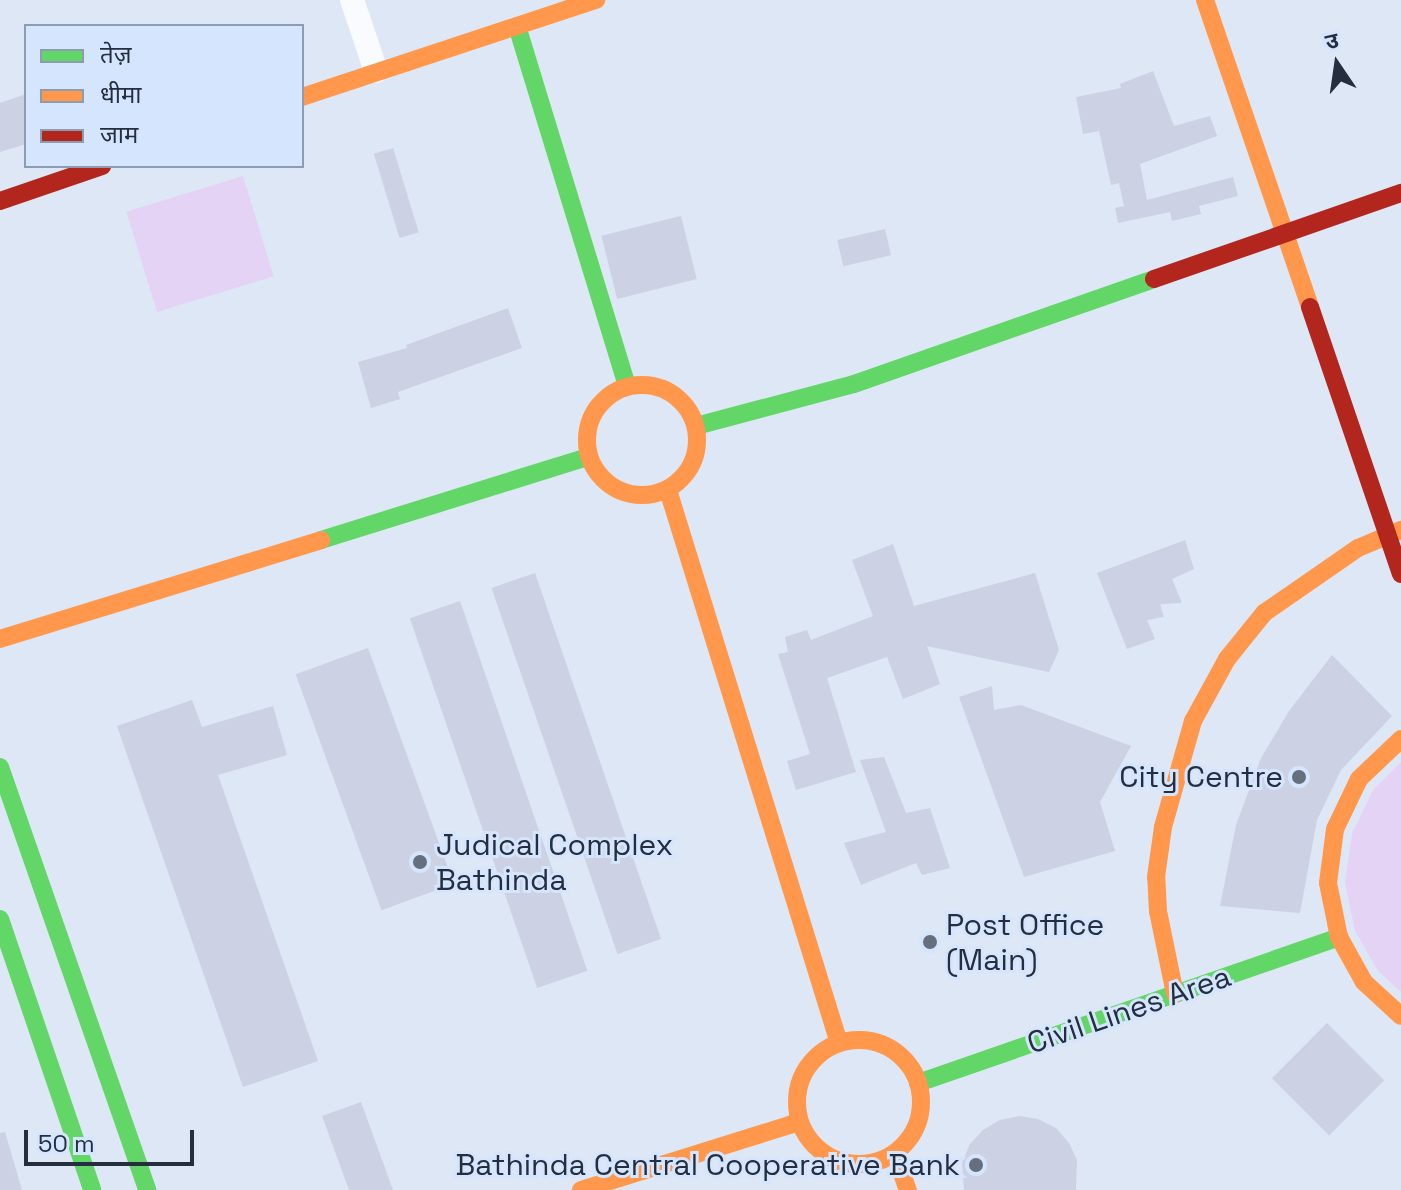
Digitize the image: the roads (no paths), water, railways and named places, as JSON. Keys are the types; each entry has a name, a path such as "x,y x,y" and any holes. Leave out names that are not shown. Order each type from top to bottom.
{"main road":[{"path":"304,96 596,0"},
{"path":"1205,0 1395,534 1401,574"},
{"path":"517,26 627,386"},
{"path":"0,201 96,168"},
{"path":"696,426 854,384 1401,193"},
{"path":"627,386 658,386 684,403 696,426 696,455 684,477 656,495 628,495 600,479 588,457 587,424 601,401 627,386"},
{"path":"0,639 588,457"},
{"path":"668,490 839,1043"},
{"path":"1175,994 1158,911 1156,877 1163,827 1193,721 1227,659 1264,613 1358,548 1395,534"},
{"path":"1401,739 1359,779 1335,829 1328,883 1339,937 1364,982 1401,1016"},
{"path":"0,767 147,1190"},
{"path":"0,919 92,1190"},
{"name":"Civil Lines Area","path":"918,1083 1339,937"},
{"path":"859,1039 896,1051 909,1065 918,1083 921,1102 918,1121 909,1139 895,1153 878,1161 839,1161 822,1153 808,1139 799,1122 796,1102 803,1074 822,1051 839,1043 859,1039"},
{"path":"581,1190 799,1122"},
{"path":"895,1153 908,1190"}],"street":[{"path":"352,0 376,71"}],"place":[{"name":"City Centre","path":"1299,777"},
{"name":"Judical Complex Bathinda","path":"420,862"},
{"name":"Post Office (Main)","path":"930,942"},
{"name":"Bathinda Central Cooperative Bank","path":"976,1165"}]}
